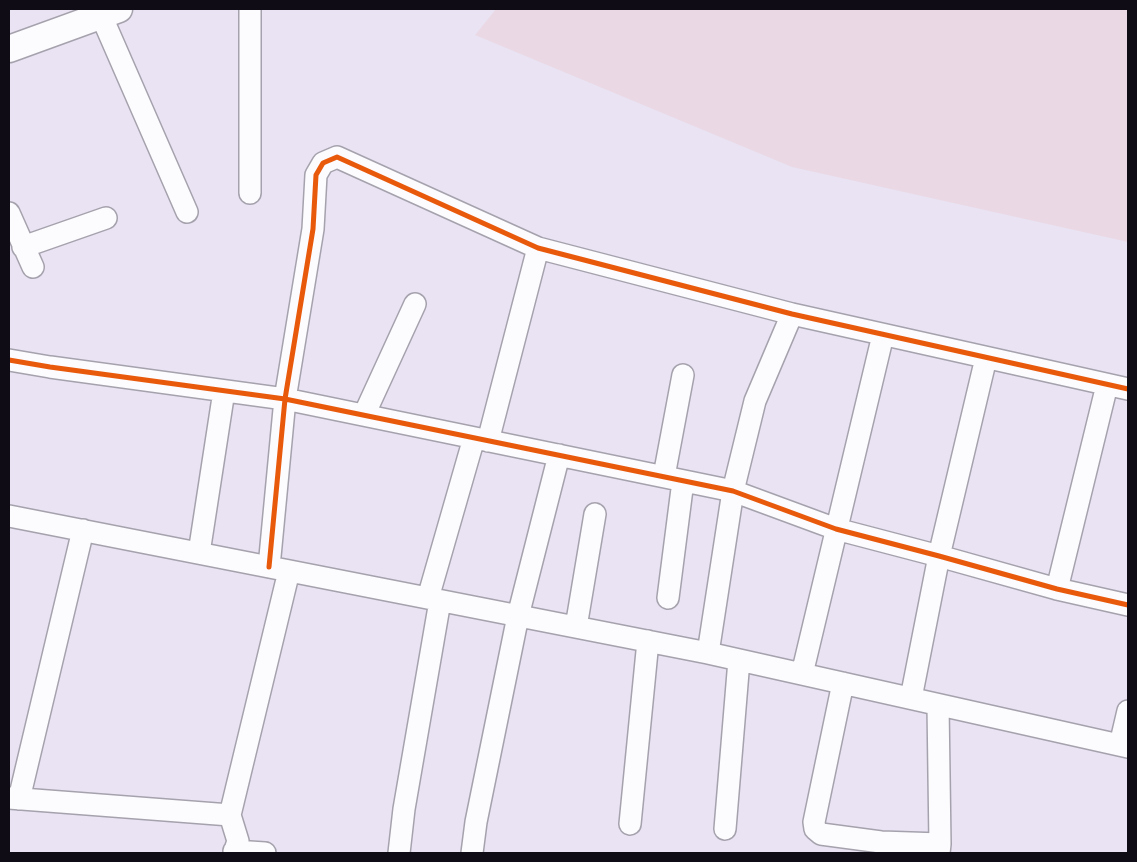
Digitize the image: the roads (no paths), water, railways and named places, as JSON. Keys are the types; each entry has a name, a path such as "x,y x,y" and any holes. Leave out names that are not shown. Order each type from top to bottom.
{"street":[{"path":"250,9 250,193"},
{"path":"9,49 110,12 187,212"},
{"path":"265,853 234,852 238,841 230,815 279,569 285,399 313,229 316,175 323,163 337,158 538,248 792,314 1128,390"},
{"path":"9,214 33,267"},
{"path":"23,247 106,218"},
{"path":"400,853 404,809 434,600 538,248"},
{"path":"364,415 415,304"},
{"path":"708,653 733,490 755,401 792,314"},
{"path":"802,674 883,334"},
{"path":"911,698 939,556 986,358"},
{"path":"9,360 50,368 285,399 733,490 836,529 1057,589 1128,606"},
{"path":"668,598 674,478 683,375"},
{"path":"1057,589 1107,385"},
{"path":"199,553 224,391"},
{"path":"472,853 476,822 518,616 559,455"},
{"path":"576,627 595,514"},
{"path":"9,516 708,653 1124,746 1128,711"},
{"path":"83,530 14,798 230,815"},
{"path":"630,824 648,642"},
{"path":"725,829 739,660"},
{"path":"843,683 814,822 815,829 821,834 939,849 938,705"}]}
